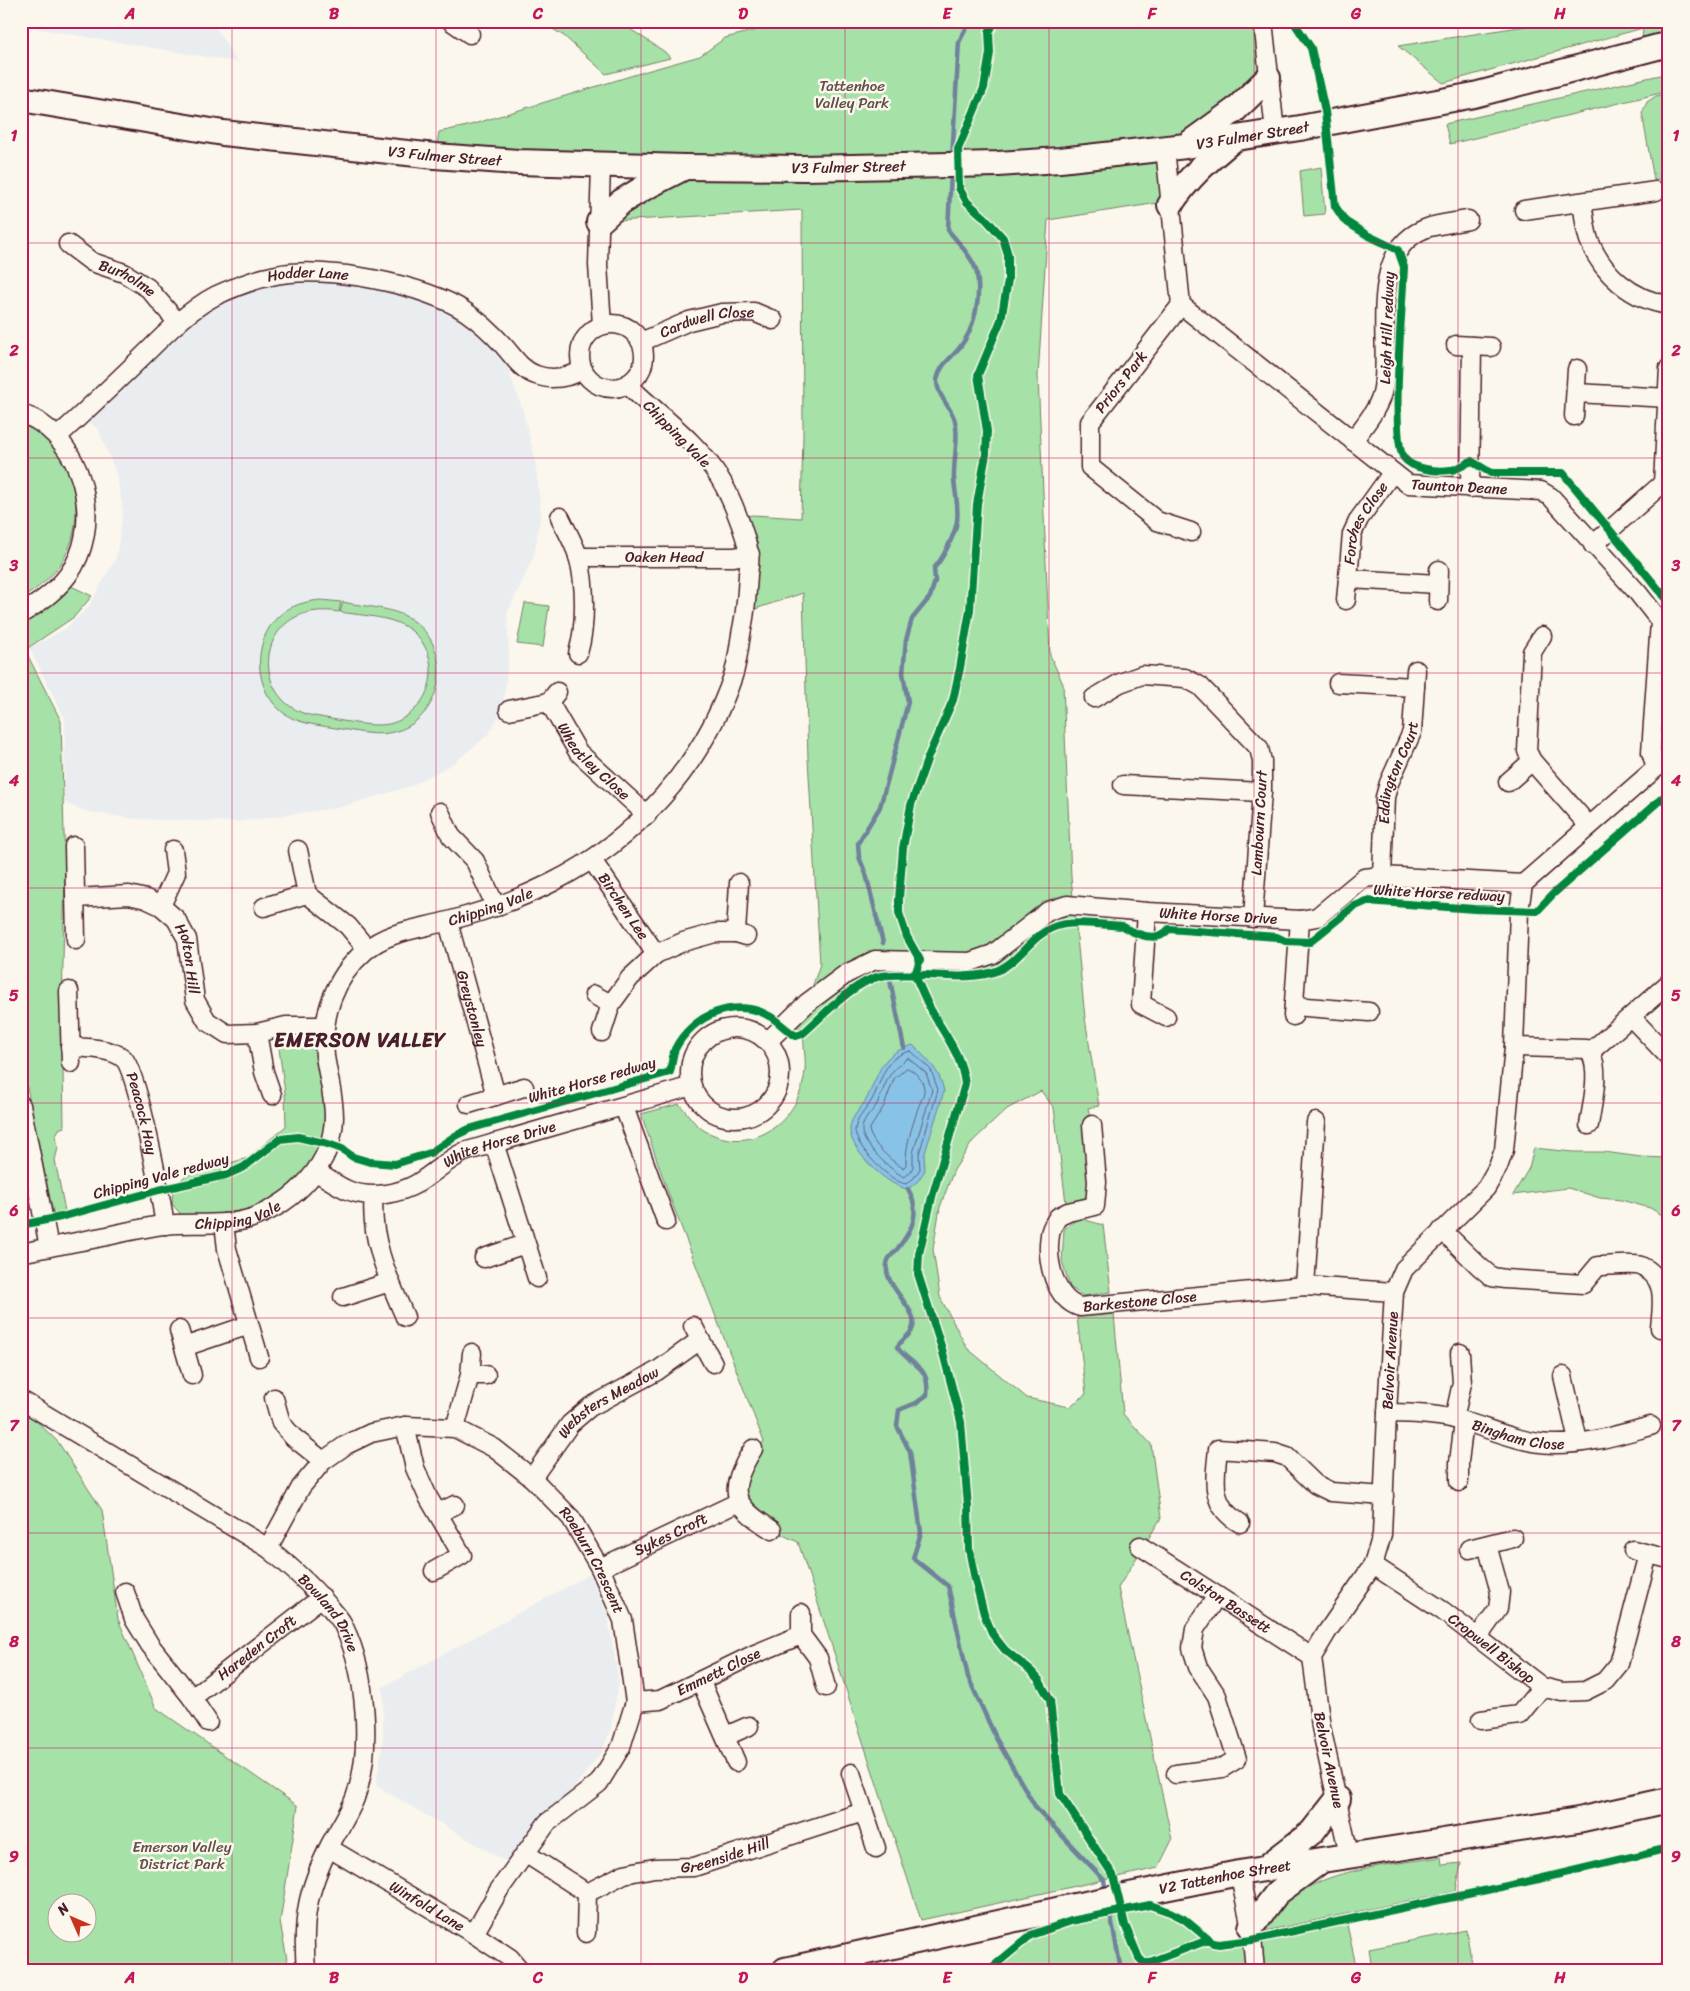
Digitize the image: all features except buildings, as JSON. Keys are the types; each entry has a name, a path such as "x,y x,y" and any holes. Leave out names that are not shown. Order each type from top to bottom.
{"street":[{"path":"451,21 470,34"},
{"path":"1263,21 1275,132"},
{"name":"V3 Fulmer Street","path":"21,99 233,134 435,156 518,162 684,167 900,167 998,164 1060,160 1175,147 1300,128 1474,95 1669,44"},
{"path":"1181,305 1170,205 1175,147 1235,110 1268,78"},
{"path":"1170,205 1190,178 1209,159 1236,138"},
{"path":"601,165 598,265 602,325"},
{"path":"599,222 621,202 684,167"},
{"path":"1524,210 1656,191"},
{"path":"1582,202 1589,238 1599,262 1617,282 1634,294 1658,304 1669,305"},
{"path":"1353,441 1377,406 1383,389 1386,285 1391,262 1407,240 1429,228 1468,220"},
{"name":"Burholme","path":"68,244 92,262 124,273 148,288 178,323"},
{"name":"Hodder Lane","path":"57,437 178,323 213,297 241,285 277,274 321,273 369,278 423,292 466,312 502,344 522,367 536,375 549,378 568,377 583,370"},
{"name":"Taunton Deane","path":"1181,305 1408,484 1541,491 1551,497 1638,593 1660,621 1651,752 1662,768"},
{"name":"Priors Park","path":"1181,305 1090,422 1090,467 1157,521 1190,532"},
{"name":"Cardwell Close","path":"641,342 689,321 722,313 754,312 773,320"},
{"path":"620,324 629,328 636,334 644,351 641,371 627,384 617,388 607,388 598,384 589,378 583,370 580,352 582,343 594,329 602,325 620,324"},
{"path":"1470,488 1464,346 1491,347"},
{"path":"1593,545 1666,486 1669,368"},
{"path":"1574,416 1577,369"},
{"name":"Chipping Vale","path":"21,1253 166,1225 224,1223 249,1219 294,1195 316,1172 328,1144 334,1122 333,1096 325,1055 325,1026 333,991 347,969 367,949 399,932 448,922 496,907 551,884 592,860 647,815 684,772 712,726 734,675 746,612 750,554 738,517 720,477 686,439 627,384"},
{"path":"1576,393 1668,397"},
{"path":"21,414 39,421 57,437 69,452 86,496 86,524 80,552 69,574 48,597 21,614"},
{"name":"Forches Close","path":"1346,600 1352,534 1359,519 1392,472"},
{"path":"560,518 578,556 584,614 577,645"},
{"name":"Oaken Head","path":"578,556 734,557 750,554"},
{"name":"Forches Close","path":"1349,578 1438,585"},
{"path":"1542,636 1532,652 1527,751 1532,761 1589,826"},
{"name":"Lambourn Court","path":"1094,698 1120,683 1142,675 1185,678 1200,686 1259,748 1262,761 1262,792 1253,918"},
{"name":"Eddington Court","path":"1337,683 1416,678 1412,732 1389,782 1385,797 1382,876"},
{"name":"Wheatley Close","path":"509,710 553,697 578,752 647,815"},
{"path":"1508,782 1532,761"},
{"path":"1523,884 1589,826 1662,768"},
{"path":"1123,785 1262,792"},
{"path":"440,812 451,836 475,861 496,907"},
{"path":"74,846 76,940"},
{"name":"Holton Hill","path":"161,906 176,873 173,850"},
{"path":"298,850 307,894 348,926 367,949"},
{"name":"Birchen Lee","path":"592,860 656,954"},
{"name":"White Horse Drive","path":"768,1041 807,1003 846,974 875,960 970,962 993,954 1048,911 1067,905 1147,912 1300,920 1317,917 1364,878 1382,876 1523,884"},
{"name":"Birchen Lee","path":"602,1032 611,1004 630,978 656,954 683,942 714,933 741,934 739,883"},
{"name":"Belvoir Avenue","path":"1349,1856 1318,1711 1312,1657 1373,1565 1382,1535 1394,1292 1404,1269 1486,1188 1498,1167 1504,1150 1514,1047 1519,912 1523,884"},
{"path":"264,907 307,894"},
{"name":"Holton Hill","path":"76,898 129,895 146,899 161,906 176,919 187,939 195,1000 207,1021 226,1034 258,1033 286,1026 325,1026"},
{"path":"1147,912 1141,1004 1166,1017"},
{"path":"1300,920 1297,942 1294,1011 1369,1012"},
{"name":"Greystonley","path":"448,922 496,1096"},
{"path":"1590,1052 1669,983"},
{"name":"Peacock Hay","path":"69,991 70,1055 100,1049 123,1058 133,1074 166,1225"},
{"path":"594,995 611,1004"},
{"path":"1631,1017 1669,1058"},
{"path":"726,1028 742,1028 756,1032 768,1041 776,1054 780,1068 779,1083 774,1096 764,1107 751,1115 736,1118 722,1116 709,1110 698,1099 692,1086 690,1071 693,1056 700,1043 712,1033 726,1028"},
{"path":"258,1033 264,1072 272,1095"},
{"path":"1514,1047 1587,1049 1590,1052 1595,1061 1594,1096 1589,1125"},
{"name":"White Horse Drive","path":"316,1172 350,1192 374,1196 396,1192 418,1183 449,1159 464,1152 692,1086"},
{"path":"469,1104 524,1088"},
{"path":"21,1105 24,1133 49,1247"},
{"path":"624,1107 647,1195 666,1221"},
{"path":"1305,1286 1316,1122"},
{"name":"Barkestone Close","path":"1092,1125 1097,1182 1095,1206 1068,1212 1058,1217 1050,1233 1049,1259 1058,1289 1073,1305 1080,1307 1305,1286 1394,1292"},
{"path":"494,1143 536,1278"},
{"path":"374,1196 373,1224 390,1282 405,1317"},
{"path":"224,1223 227,1249 259,1357"},
{"path":"1442,1230 1480,1267 1492,1276 1504,1279 1584,1284 1598,1266 1640,1266 1655,1277 1661,1287 1662,1299 1657,1328"},
{"path":"484,1258 525,1244"},
{"path":"343,1298 390,1282"},
{"path":"192,1375 181,1338 249,1324"},
{"name":"Websters Meadow","path":"532,1478 570,1424 590,1407 657,1371 696,1333 713,1362"},
{"path":"455,1428 478,1375 472,1353"},
{"path":"1459,1482 1459,1420 1462,1383 1460,1353"},
{"path":"1563,1376 1578,1441"},
{"path":"274,1398 281,1423 293,1437 323,1461"},
{"name":"Bowland Drive","path":"21,1400 268,1548 297,1572 322,1597 344,1626 360,1673 366,1726 363,1766 355,1798 313,1883 305,1918 306,1970"},
{"name":"Bingham Close","path":"1387,1412 1413,1413 1459,1420 1505,1436 1552,1444 1600,1440 1650,1426"},
{"path":"405,1426 415,1468 462,1555 434,1571"},
{"name":"Roeburn Crescent","path":"268,1548 301,1487 323,1461 346,1445 371,1433 405,1426 455,1428 494,1448 532,1478 571,1518 600,1568 623,1620 635,1702 621,1747 599,1783 547,1823 499,1890 474,1934"},
{"path":"753,1449 738,1478 739,1502 751,1517 772,1530"},
{"path":"1240,1522 1224,1510 1215,1488 1218,1449 1275,1453 1287,1457 1315,1484 1331,1492 1384,1496"},
{"name":"Sykes Croft","path":"600,1568 739,1502"},
{"path":"438,1513 455,1505"},
{"path":"1469,1550 1513,1538"},
{"path":"1478,1637 1498,1609 1500,1592 1487,1545"},
{"name":"Colston Bassett","path":"1140,1546 1312,1657"},
{"name":"Cropwell Bishop","path":"1373,1565 1403,1583 1478,1637 1542,1687 1562,1692 1585,1691 1605,1681 1619,1664 1648,1554"},
{"path":"125,1592 134,1619 150,1645 192,1698 208,1722"},
{"path":"1176,1774 1222,1768 1237,1759 1218,1696 1198,1667 1192,1648 1196,1629 1218,1596"},
{"name":"Hareden Croft","path":"192,1698 322,1597"},
{"path":"801,1613 801,1635 818,1658 826,1687"},
{"name":"Emmett Close","path":"635,1702 660,1700 701,1682 755,1654 801,1635"},
{"path":"701,1682 736,1762"},
{"path":"1481,1720 1518,1715 1542,1687"},
{"path":"726,1736 749,1726"},
{"path":"851,1773 876,1848"},
{"path":"1262,1870 1312,1832 1338,1799"},
{"name":"V2 Tattenhoe Street","path":"785,1970 1075,1906 1238,1873 1319,1862 1444,1840 1578,1820 1669,1800"},
{"name":"Greenside Hill","path":"587,1893 624,1874 654,1868 694,1867 863,1812"},
{"name":"Winfold Lane","path":"329,1848 474,1934 510,1958 520,1970"},
{"path":"525,1853 587,1893 586,1933"},
{"path":"1251,1926 1277,1894 1319,1862"},
{"path":"1238,1873 1251,1926 1255,1970"}],"shaded area":[{"path":"21,21 212,21 237,62 21,26"},
{"path":"340,277 427,300 463,320 487,341 508,368 523,411 535,458 541,512 534,556 507,614 509,651 503,709 488,735 454,763 411,786 342,807 237,822 136,819 88,812 64,803 65,719 29,648 65,629 89,606 116,558 123,511 117,476 98,429 85,418 187,324 234,292 288,279"},
{"path":"590,1574 607,1613 619,1682 611,1728 602,1752 563,1801 538,1821 507,1862 376,1786 383,1740 383,1687"}],"green space":[{"path":"540,21 618,21 665,52 670,58 606,74 564,36"},
{"name":"Tattenhoe Valley Park","path":"792,21 1263,21 1268,78 1165,148 1165,202 1048,220 1038,376 1050,655 1063,684 1071,877 1085,1018 1099,1106 1088,1108 1092,1125 1092,1183 1085,1198 1066,1203 1054,1108 1041,1091 1007,1109 973,1141 954,1170 940,1207 933,1249 940,1297 967,1348 1027,1398 1069,1407 1086,1394 1077,1317 1114,1314 1123,1414 1151,1444 1161,1518 1118,1588 1172,1840 1158,1868 921,1920 798,1542 772,1530 739,1502 753,1449 764,1442 669,1195 641,1114 679,1104 694,1122 705,1131 726,1138 746,1139 764,1134 780,1123 792,1108 801,1090 805,1070 803,1036 791,1018 807,1003 820,964 808,759 803,593 746,612 737,517 753,515 801,518 803,434 802,210 599,222 683,168 435,156 439,132 467,126 700,56 725,38"},
{"path":"1557,21 1669,21 1669,33 1642,42 1643,28 1443,83 1398,46"},
{"path":"1669,73 1669,91 1450,144 1445,124"},
{"path":"1669,95 1669,177 1654,180 1642,113 1647,102 1656,96"},
{"path":"1321,167 1325,214 1304,216 1300,171"},
{"path":"21,421 39,431 53,445 64,462 72,481 75,501 75,522 71,541 63,560 55,572 45,582 21,599"},
{"path":"67,584 92,596 74,617 25,650 61,721 65,870 62,1008 64,1127 59,1129 56,1135 58,1148 55,1160 65,1211 53,1213 21,1059 21,618"},
{"path":"321,600 341,602 339,612 311,612 290,621 276,636 269,654 270,674 277,693 292,708 314,716 373,725 389,724 403,718 415,709 424,698 429,685 431,671 429,657 423,644 413,632 397,623 340,612 343,602 390,610 415,622 427,634 435,649 438,665 438,682 433,698 425,712 413,723 390,733 362,733 301,722 286,715 271,699 264,687 260,673 262,645 267,632 274,621 293,606"},
{"path":"525,603 549,606 543,647 517,644"},
{"path":"292,1036 309,1036 316,1041 326,1085 325,1139 309,1174 258,1210 223,1216 184,1218 172,1204 173,1188 186,1175 248,1158 286,1126 285,1093 278,1041"},
{"path":"1534,1148 1669,1158 1669,1219 1650,1208 1621,1200 1600,1198 1568,1188 1513,1195 1529,1168"},
{"path":"1078,1218 1103,1225 1111,1292 1083,1296 1070,1287 1062,1261 1064,1229"},
{"name":"Emerson Valley District Park","path":"21,1406 58,1442 102,1510 118,1619 156,1708 298,1806 280,1922 289,1970 21,1970"},
{"path":"1441,1857 1442,1865 1461,1863 1456,1891 1265,1931 1278,1910 1296,1894 1318,1883 1341,1874 1367,1868"},
{"path":"1150,1905 1184,1919 1208,1940 1219,1944 1252,1940 1346,1920 1357,1970 989,1970 1031,1935 1071,1921"},
{"path":"1466,1930 1473,1970 1372,1970 1369,1949"}],"water":[{"path":"913,1045 936,1071 944,1091 924,1156 925,1170 918,1181 908,1189 890,1182 871,1166 855,1146 850,1128 852,1120 867,1098 882,1065 894,1053"}],"waterway":[{"path":"952,159 959,42 970,21"},
{"path":"883,943 866,874 859,857 858,843 880,807 908,702 903,673 906,640 912,619 930,597 935,581 934,568 948,546 957,521 954,479 956,425 939,390 937,380 943,366 957,351 970,331 976,312 978,293 976,269 965,251 948,230 951,172"},
{"path":"890,980 904,1048"},
{"path":"908,1189 914,1205 914,1220 908,1234 888,1260 887,1270 895,1289 908,1307 914,1325 910,1333 897,1347 902,1354 923,1371 927,1385 927,1395 916,1403 899,1410 897,1426 910,1452 921,1533 913,1558 948,1586 968,1677 997,1740 1036,1808 1104,1880 1106,1892"},
{"path":"1109,1907 1121,1970"}],"cycle path":[{"path":"995,21 989,32 990,53 984,88 958,149 959,188 967,202 1003,238 1008,255 1008,280 1001,320 978,375 987,431 986,454 977,504 970,610 960,668 953,700 928,757 911,805 903,848 899,899 899,913 907,937 920,960 915,975 929,1006 952,1045 960,1063 965,1084 932,1197 919,1254 918,1274 942,1349 961,1422 968,1506 969,1549 984,1614 993,1635 1005,1650 1039,1680 1050,1700 1060,1794 1113,1875 1125,1925 1139,1958 1145,1964 1208,1940"},
{"name":"Leigh Hill redway","path":"1293,21 1311,48 1325,111 1335,206 1345,221 1367,235 1398,250 1404,267 1398,398 1400,446 1404,458 1413,465 1432,470 1453,470 1471,461 1491,473 1563,473 1669,602"},
{"name":"White Horse redway","path":"21,1225 61,1217 159,1190 226,1175 244,1167 280,1139 298,1137 328,1144 342,1149 353,1157 370,1162 395,1164 430,1153 469,1129 670,1072 675,1049 683,1037 692,1027 716,1012 744,1008 758,1011 771,1017 796,1036 802,1034 849,992 871,979 881,976 908,974 963,976 990,973 1008,965 1045,931 1061,925 1122,926 1134,933 1149,937 1160,936 1169,929 1277,937 1285,941 1310,942 1353,907 1367,901 1474,909 1537,911 1553,894 1669,792"},
{"path":"989,1970 1031,1935 1071,1921 1150,1905 1184,1919 1213,1943 1219,1944 1252,1940 1539,1879 1669,1848"}],"district":[{"name":"EMERSON VALLEY","path":"360,1040"}]}
